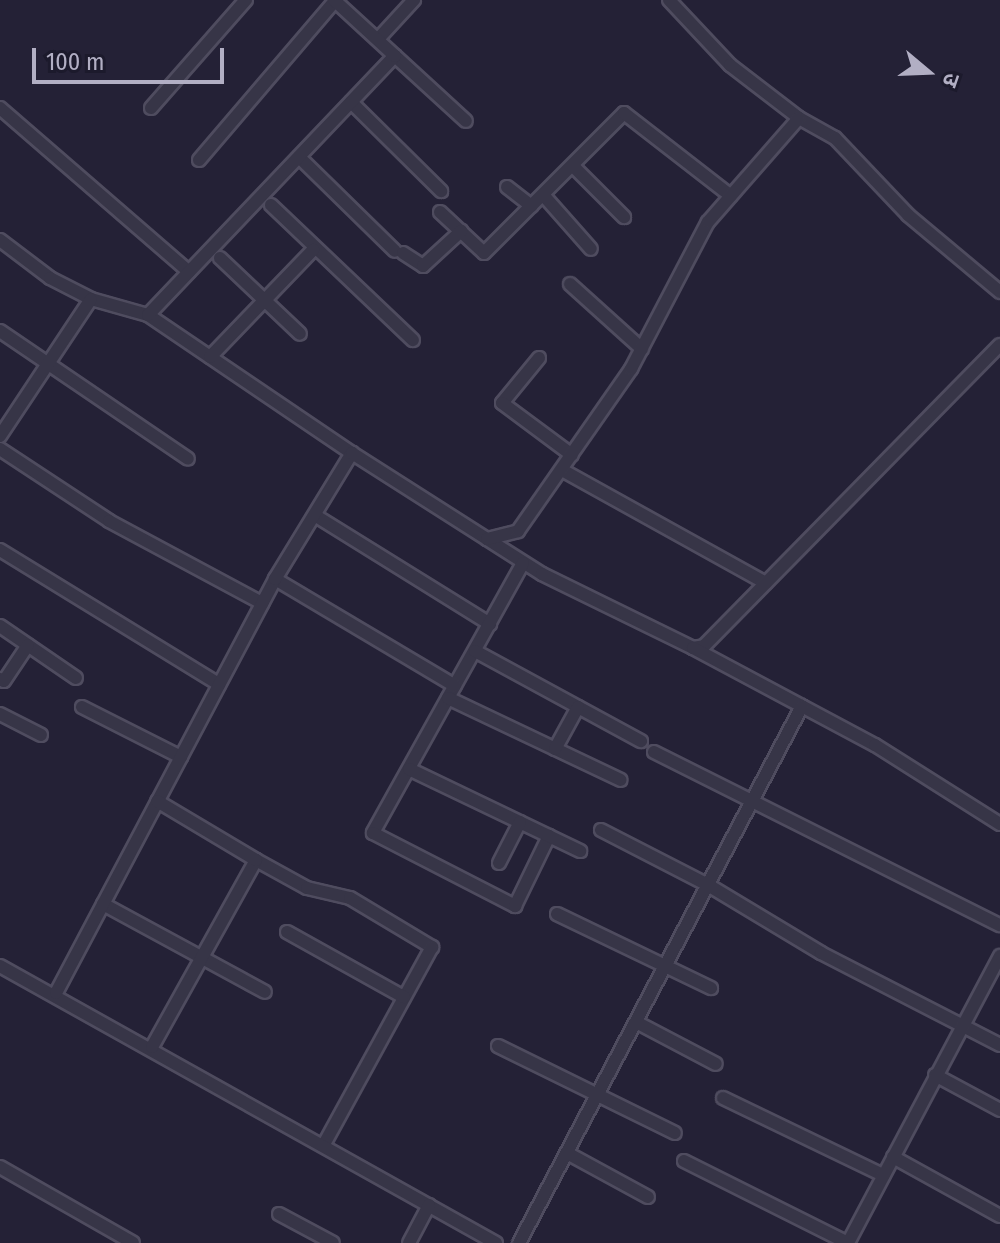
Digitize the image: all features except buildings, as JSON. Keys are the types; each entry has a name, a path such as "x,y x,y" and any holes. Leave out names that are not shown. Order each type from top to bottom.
{"street":[{"path":"151,108 246,0"},
{"path":"199,160 334,0 466,121"},
{"path":"379,38 414,0"},
{"path":"669,0 730,65 799,118 835,138 908,215 1000,292"},
{"path":"148,315 395,56"},
{"path":"351,102 441,191"},
{"path":"0,108 189,272"},
{"path":"440,212 484,253 531,206 545,197 624,113 731,196"},
{"path":"487,539 518,531 642,349 701,234 799,118"},
{"path":"299,157 399,252 423,266 461,231"},
{"path":"574,167 624,217"},
{"path":"507,187 531,206"},
{"path":"545,197 591,249"},
{"path":"271,205 313,250 413,340"},
{"path":"0,240 50,278 91,299 148,315 352,453 523,563 802,706 1000,824"},
{"path":"210,357 313,250"},
{"path":"220,258 300,334"},
{"path":"570,284 642,349"},
{"path":"0,436 91,299"},
{"path":"0,331 188,459"},
{"path":"693,648 704,646 1000,345"},
{"path":"539,358 502,403 572,455"},
{"path":"0,449 109,521 262,603"},
{"path":"56,993 275,579 352,453"},
{"path":"562,470 766,583"},
{"path":"316,516 490,624"},
{"path":"0,550 219,684"},
{"path":"523,563 373,833 515,906 549,836"},
{"path":"275,579 455,686"},
{"path":"0,626 76,678"},
{"path":"0,679 4,681 28,645"},
{"path":"475,651 641,741"},
{"path":"448,698 621,780"},
{"path":"519,1243 802,706"},
{"path":"82,707 181,757"},
{"path":"555,749 578,707"},
{"path":"0,714 41,735"},
{"path":"654,752 1000,925"},
{"path":"409,769 580,851"},
{"path":"157,801 307,888 350,898 432,947 324,1144"},
{"path":"499,863 520,822"},
{"path":"601,830 708,885 821,953 1000,1045"},
{"path":"152,1047 256,860"},
{"path":"103,904 265,992"},
{"path":"557,914 711,988"},
{"path":"287,932 404,997"},
{"path":"684,1161 852,1241 883,1175 1000,956"},
{"path":"0,966 56,993 496,1243"},
{"path":"636,1022 716,1064"},
{"path":"498,1046 675,1133"},
{"path":"935,1075 1000,1110"},
{"path":"723,1098 883,1175"},
{"path":"567,1153 648,1197"},
{"path":"893,1157 1000,1216"},
{"path":"0,1167 133,1243"},
{"path":"409,1243 429,1205"},
{"path":"279,1214 333,1243"}]}
